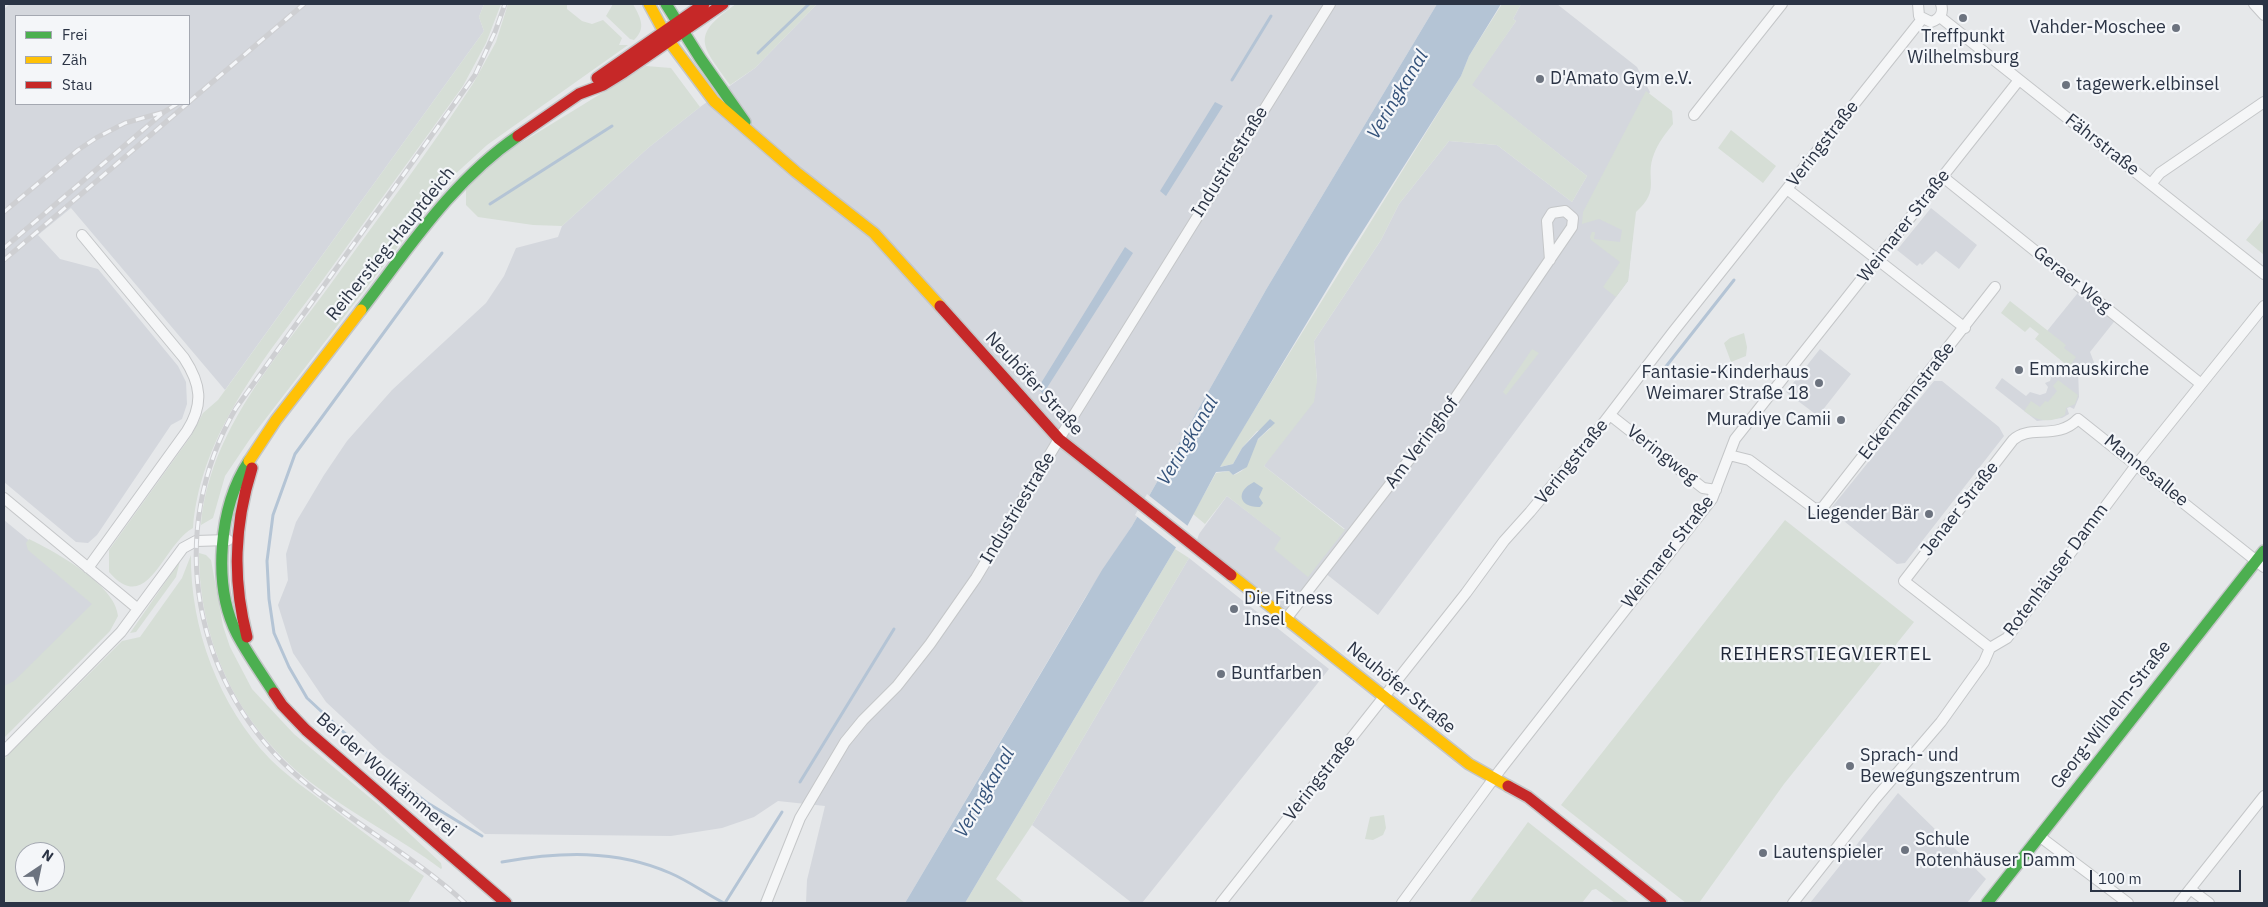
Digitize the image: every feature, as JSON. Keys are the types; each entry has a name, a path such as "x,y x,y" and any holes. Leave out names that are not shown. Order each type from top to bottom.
{"street":[{"name":"Neuhöfer Straße","path":"649,4 666,36 714,101 874,233 1059,439 1469,764 1528,797 1661,903"},
{"name":"Neuhöfer Straße","path":"666,4 758,139"},
{"path":"670,4 688,6 704,4"},
{"name":"Reiherstieg-Hauptdeich","path":"680,27 704,4"},
{"name":"Reiherstieg-Hauptdeich","path":"260,445 282,412 456,189 478,166 579,94 603,85 666,36 724,4"},
{"name":"Industriestraße","path":"766,903 800,818 845,742 863,720 897,686 976,578 1059,439 1330,4"},
{"path":"1694,115 1782,4"},
{"path":"1918,4 1918,12 1922,19 1931,22 1940,17 1942,13 1941,4"},
{"path":"2257,5 2264,15"},
{"name":"Fährstraße","path":"1940,17 2264,274"},
{"name":"Veringstraße","path":"1221,903 1466,594 1504,541 1610,414 1644,368 1922,19"},
{"name":"Weimarer Straße","path":"1402,903 1493,779 1712,499 1735,439 2019,80"},
{"path":"2151,184 2160,173 2264,102"},
{"name":"Geraer Weg","path":"1943,177 2202,384"},
{"path":"1787,189 1965,328"},
{"path":"82,235 184,358 196,377 199,395 196,416 184,436 88,568"},
{"name":"Am Veringhof","path":"1286,619 1443,416 1550,260"},
{"name":"Eckermannstraße","path":"1729,455 1749,460 1817,511 1823,507 1965,328 1995,287"},
{"name":"Rotenhäuser Damm","path":"1794,903 1875,800 1941,722 1984,662 1990,648 2007,638 2137,464 2264,306"},
{"name":"Veringweg","path":"1610,414 1703,488 1716,490"},
{"name":"Mannesallee","path":"2017,437 2025,433 2054,432 2070,426 2078,419 2137,464 2260,564"},
{"name":"Jenaer Straße","path":"1990,648 1904,581 2017,437"},
{"name":"Bei der Wollkämmerei","path":"260,445 237,480 227,511 223,540 222,580 228,613 241,642 282,705 306,730 506,903"},
{"name":"Bei der Wollkämmerei","path":"254,662 238,600 235,565 236,541 246,486 260,445"},
{"path":"4,498 138,609"},
{"path":"4,751 121,632 184,548 193,541 236,541"},
{"name":"Georg-Wilhelm-Straße","path":"1987,903 2039,836 2260,564 2264,551"},
{"name":"Neuhöfer Straße","path":"1493,779 1648,903"},
{"path":"2179,903 2264,796"},
{"path":"2039,836 2128,903"},
{"path":"2190,889 2209,903"}],"shaded area":[{"path":"10,4 484,4 479,17 484,31 225,390 71,208 38,235 60,259 98,269 178,366 186,382 187,404 182,419 171,425 97,535 88,543 76,542 4,482 4,9"},
{"path":"484,4 501,4 486,43 463,86 262,362 224,424 209,457 199,492 193,528 172,548 145,582 134,586 123,584 109,572 109,550 191,436 203,413 218,400 484,31 479,17"},
{"path":"508,4 567,4 567,9 582,21 592,24 603,20 622,38 619,45 628,45 487,145 451,178 250,439 225,476 213,518 201,525 207,491 217,458 231,427 268,368 403,185 457,108 496,42"},
{"path":"613,4 633,4 641,22 640,31 634,40 630,39 606,16"},
{"path":"736,4 817,4 755,68 730,85 707,51 705,42 706,34 711,25"},
{"path":"817,4 1437,4 1267,288 1132,526 1085,598 905,903 806,903 807,880 825,806 778,801 754,817 722,828 671,836 485,834 383,755 326,702 293,653 278,605 288,580 286,554 296,522 324,475 347,441 392,390 486,303 504,276 516,248 558,237 562,226 648,148 700,107 755,68"},
{"path":"1502,4 1521,4 1513,19 1516,21 1472,85 1587,176 1572,202 1497,145 1449,141 1399,204 1381,240 1314,341 1317,381 1314,402 1264,466 1345,530 1308,577 1274,549 1281,538 1227,496 1205,524 1193,514 1216,473 1229,471 1233,475 1242,470 1247,464 1255,443 1271,428 1257,431 1242,448 1233,464 1219,467 1461,76 1469,56"},
{"path":"1521,4 1557,4 1637,67 1650,92 1587,213 1633,233 1628,281 1378,615 1325,573 1293,615 1197,540 1199,534 1227,496 1282,538 1345,529 1264,466 1317,381 1314,341 1381,240 1399,204 1449,141 1497,145 1572,202 1587,176 1471,85 1516,21 1513,19"},
{"path":"646,66 671,68 700,107 648,148 562,226 533,225 478,217 466,205 466,187 506,152"},
{"path":"1646,91 1672,111 1673,124 1660,142 1651,163 1651,184 1648,197 1636,212 1628,281 1616,297 1603,287 1620,262 1591,240 1590,237 1592,232 1595,232 1594,239 1620,242 1622,230 1599,219 1582,224 1583,212"},
{"path":"1731,130 1776,166 1763,183 1718,148"},
{"path":"1931,208 1977,245 1959,269 1936,251 1922,265 1920,263 1917,266 1897,250"},
{"path":"2264,220 2264,255 2246,240"},
{"path":"2081,289 2117,318 2090,352 2095,365 2078,370 2079,397 2074,409 2067,408 2069,414 2062,418 2037,421 1995,388 2002,378 2026,396 2030,392 2040,395 2046,393 2048,387 2045,383 2050,381 2051,377 2044,374 2049,369 2058,375 2066,363 2039,341"},
{"path":"2010,301 2066,345 2064,348 2076,357 2069,367 2035,339 2039,334 2030,327 2025,332 2001,313"},
{"path":"1744,333 1747,347 1746,356 1731,362 1724,343 1730,338"},
{"path":"1532,349 1539,353 1506,395 1503,392"},
{"name":"Fantasie-Kinderhaus Weimarer Straße 18","path":"1820,349 1851,374 1818,416 1786,392"},
{"path":"2058,380 2078,395 2075,404 2066,408 2065,415 2054,420 2044,420 2024,411 2031,401 2040,407 2045,401 2048,402 2057,391 2053,386"},
{"path":"1934,381 1942,381 1999,427 2004,436 1905,563 1897,564 1834,513 1832,507"},
{"path":"4,520 104,602 4,701"},
{"path":"1785,520 1914,622 1784,784 1699,903 1686,903 1561,805"},
{"path":"29,539 68,560 96,581 115,604 118,616 110,631 4,738 4,686 14,681 92,604 28,550 26,543"},
{"path":"1175,549 1189,558 1032,825 996,879 1025,903 965,903"},
{"path":"199,553 206,555 211,560 223,626 230,647 252,689 294,734 381,807 441,863 441,869 317,787 290,765 247,714 230,685 217,654 207,621 201,588"},
{"path":"191,555 192,583 202,638 222,690 236,715 270,759 291,778 424,876 408,903 4,903 4,759 122,641 140,637 182,578"},
{"path":"1189,558 1329,669 1142,903 1132,903 1032,825"},
{"path":"180,561 176,577 136,632 130,633"},
{"name":"Schule Rotenhäuser Damm","path":"1898,793 1986,879 1967,903 1810,903"},
{"path":"1384,815 1386,828 1383,835 1373,840 1365,839 1370,817"},
{"path":"1528,822 1630,903 1615,903 1596,889 1592,890 1582,903 1469,903"}],"water":[{"name":"Veringkanal","path":"1437,4 1501,4 1469,56 1461,76 1347,256 1220,467 1233,464 1242,448 1270,419 1275,423 1258,439 1247,467 1233,475 1229,471 1216,472 1175,549 965,903 905,903 1102,570 1132,526 1267,288"},
{"path":"1215,102 1223,106 1166,196 1160,191"},
{"path":"1125,247 1133,253 1043,394 1038,388"},
{"path":"1254,482 1263,488 1259,497 1263,503 1260,507 1248,505 1242,499 1244,490"}],"pier":[{"path":"1147,494 1189,527 1178,549 1135,515"}],"waterway":[{"path":"758,53 809,4"},
{"path":"1232,80 1271,16"},
{"path":"490,204 612,126"},
{"path":"442,253 295,454 273,515 267,561 269,599 274,633 289,667 307,698 378,764 426,802 482,836"},
{"path":"1664,369 1734,280"},
{"path":"800,782 894,629"},
{"path":"725,903 782,812"},
{"path":"502,862 545,856 608,856 649,865 670,873 724,903"}],"railway":[{"path":"190,101 304,4"},
{"path":"465,903 405,855 342,811 302,780 265,742 235,700 214,654 201,606 196,556 200,505 214,456 236,408 475,75 495,32 505,4"},
{"path":"4,212 78,150 96,138 125,123 164,112 175,105"},
{"path":"4,260 186,105"},
{"path":"4,248 164,112"}],"traffic: fast":[{"path":"666,4 700,58 745,122"},
{"path":"361,310 414,240 452,194 472,173 518,136"},
{"path":"249,461 239,479 225,523 222,546 224,593 229,614 237,634 274,693"},
{"path":"1987,903 2264,551"}],"traffic: slow":[{"path":"649,4 669,41 714,101 796,172 874,233 940,306"},
{"path":"249,461 276,420 361,310"},
{"path":"1231,575 1469,764 1508,786"}],"traffic: jam":[{"path":"597,78 704,4"},
{"path":"518,136 579,94 603,85 624,72 723,4"},
{"path":"940,306 1059,439 1231,575"},
{"path":"247,637 239,594 237,552 242,510 252,468"},
{"path":"274,693 282,705 306,730 506,903"},
{"path":"1508,786 1528,797 1661,903"}],"place":[{"name":"Treffpunkt Wilhelmsburg","path":"1963,18"},
{"name":"Vahder-Moschee","path":"2176,28"},
{"name":"D'Amato Gym e.V.","path":"1540,79"},
{"name":"tagewerk.elbinsel","path":"2066,85"},
{"name":"Emmauskirche","path":"2019,370"},
{"name":"Fantasie-Kinderhaus Weimarer Straße 18","path":"1819,383"},
{"name":"Muradiye Camii","path":"1841,420"},
{"name":"Liegender Bär","path":"1929,514"},
{"name":"Die Fitness Insel","path":"1234,609"},
{"name":"Buntfarben","path":"1221,674"},
{"name":"Sprach- und Bewegungszentrum","path":"1850,766"},
{"name":"Schule Rotenhäuser Damm","path":"1905,850"},
{"name":"Lautenspieler","path":"1763,853"}],"district":[{"name":"REIHERSTIEGVIERTEL","path":"1826,655"}]}
